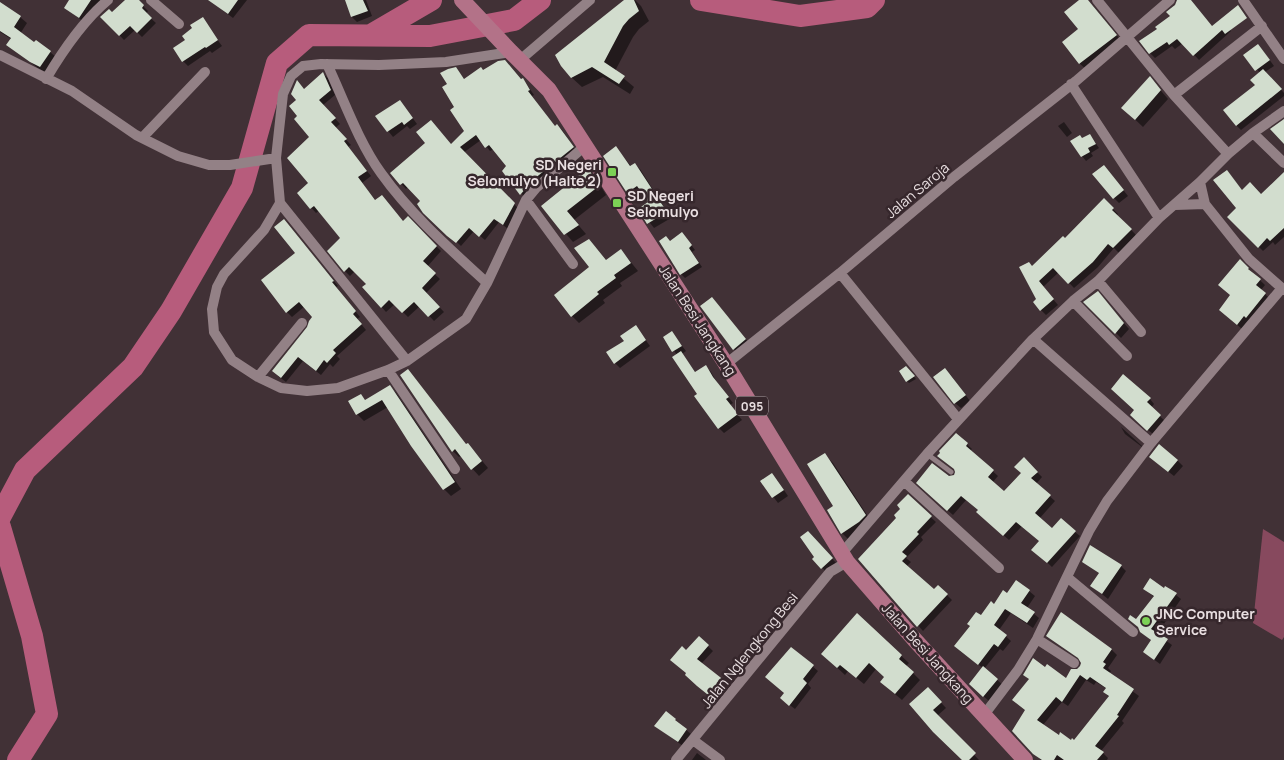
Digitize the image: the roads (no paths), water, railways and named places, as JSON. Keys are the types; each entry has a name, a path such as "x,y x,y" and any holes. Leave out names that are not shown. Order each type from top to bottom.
{"main road":[{"name":"Jalan Besi Jangkang","path":"462,0 550,90 726,364 845,557 914,639 1025,760"}],"street":[{"path":"46,78 56,60 107,0"},
{"path":"151,0 179,24"},
{"path":"407,361 280,203 276,158 283,94 291,76 303,66 446,62 515,56 590,0"},
{"path":"1097,0 1174,95 1228,154"},
{"name":"Jalan Saroja","path":"726,364 840,273 954,177 1071,84 1170,0"},
{"path":"1243,0 1284,59"},
{"path":"1174,95 1262,26"},
{"path":"0,55 72,91 142,138 178,156 209,165 276,158"},
{"path":"327,64 370,156 382,174 430,230 487,284"},
{"path":"142,138 205,72"},
{"path":"1071,84 1159,218"},
{"name":"Jalan Nglengkong Besi","path":"676,760 830,572 845,557 904,481 958,419 1033,339 1098,280 1159,218 1228,154 1284,111"},
{"path":"1253,133 1284,164"},
{"path":"280,203 264,230 224,274 217,287 212,309 214,332 232,360 258,377 281,388 307,391 338,388 407,361 466,319 487,284 526,200 536,188 585,146"},
{"path":"984,715 1018,670 1037,639 1089,531 1107,501 1151,443 1283,289 1249,259 1204,204 1200,182"},
{"path":"526,200 573,264"},
{"path":"1175,205 1204,204"},
{"path":"840,273 958,419"},
{"path":"1098,280 1141,332"},
{"path":"1073,301 1127,356"},
{"path":"258,377 302,323"},
{"path":"1033,339 1151,443"},
{"path":"388,370 455,469"},
{"path":"904,481 999,568"},
{"path":"1067,577 1133,632"},
{"path":"1037,639 1074,663"},
{"path":"693,740 720,760"}],"lane":[{"path":"927,454 951,472"}],"waterway":[{"path":"371,35 431,0"},
{"path":"0,517 25,470 133,367 171,311 242,188 277,63 309,35 430,36 514,20 540,0"},
{"path":"701,0 800,16 867,7 874,0"},
{"path":"0,527 32,636 47,714 18,760"}],"place":[{"name":"SD Negeri Selomulyo (Halte 2)","path":"612,172"},
{"name":"SD Negeri Selomulyo","path":"617,203"},
{"name":"JNC Computer Service","path":"1146,621"}]}
